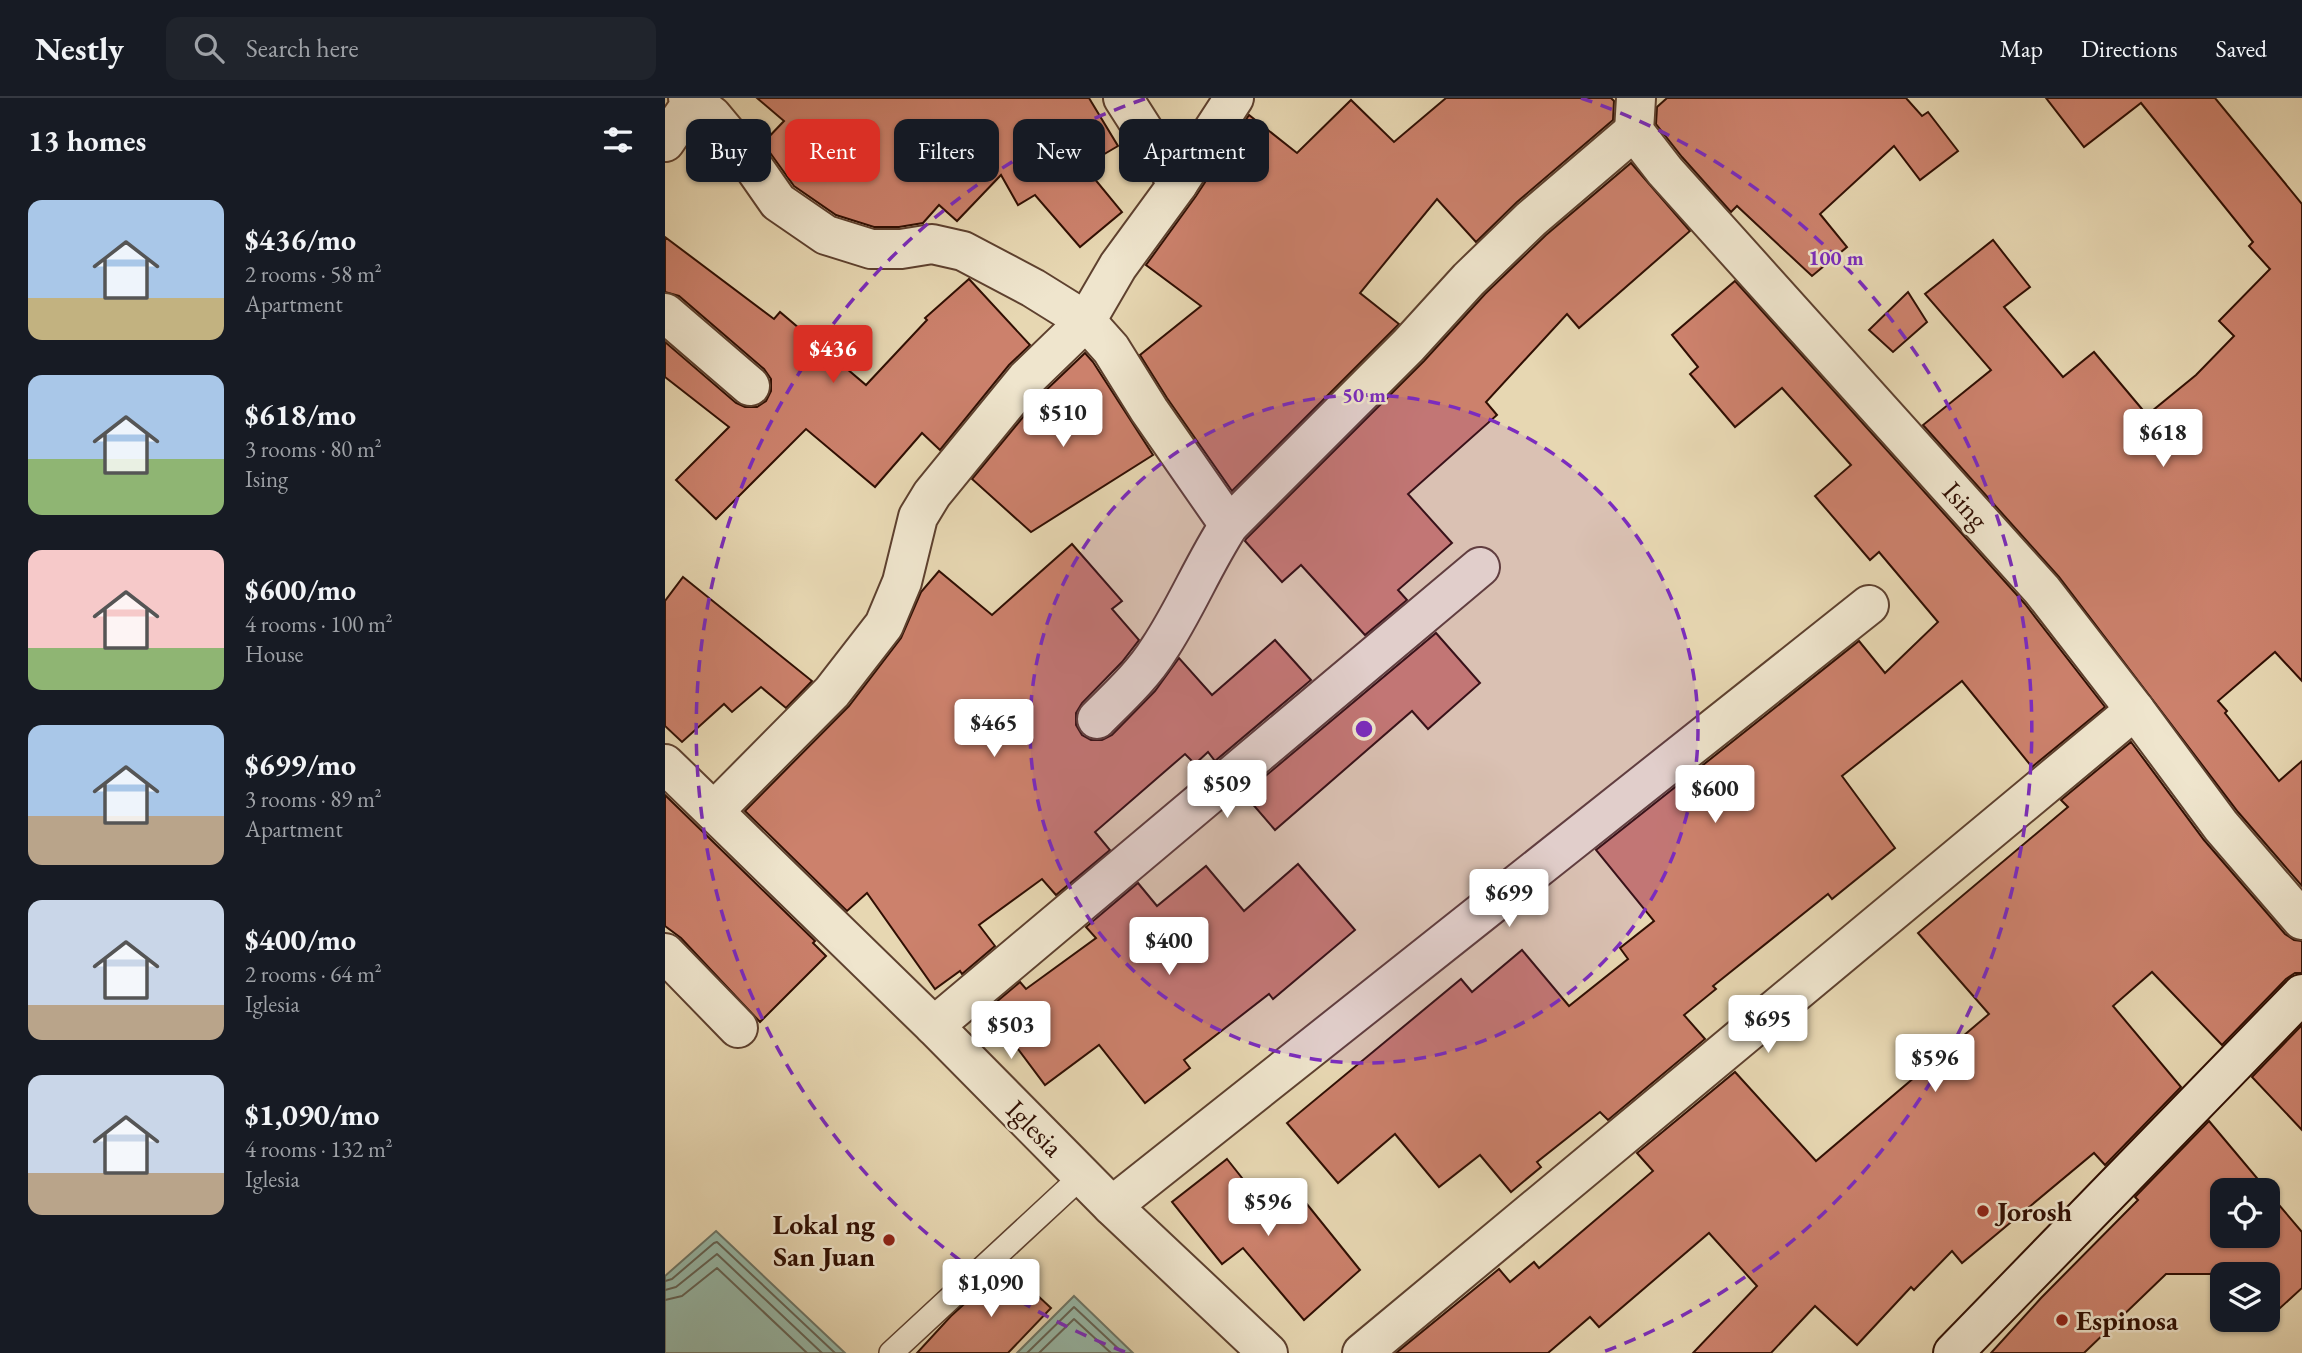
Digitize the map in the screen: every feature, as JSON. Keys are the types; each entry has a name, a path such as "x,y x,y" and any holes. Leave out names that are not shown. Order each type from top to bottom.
{"street":[{"path":"1123,98 1178,184"},
{"path":"714,811 832,692 884,625 902,582 918,517 932,494 1026,379 1086,321 1118,266 1178,184 1234,98"},
{"path":"665,142 690,100 712,116 748,159 778,202 826,235 871,249 901,249 932,244 963,251 1033,288 1086,321 1111,349 1149,410 1229,525"},
{"path":"1097,719 1159,650 1229,525 1408,346 1469,279 1635,114"},
{"name":"Ising","path":"1635,114 1665,171 2042,590 2136,710 2221,826 2302,920"},
{"path":"665,313 750,386"},
{"path":"934,1026 1480,567"},
{"path":"1112,1206 1869,605"},
{"path":"1362,1353 2136,710"},
{"name":"Iglesia","path":"668,772 714,811 934,1026 1112,1206 1268,1353"},
{"path":"665,953 739,1028"},
{"path":"1953,1353 2302,994"}],"lane":[{"path":"891,1353 1082,1176"}],"water":[{"path":"716,1231 845,1353 665,1353 665,1276"},
{"path":"1074,1296 1133,1353 1017,1353"}],"building":[{"path":"757,98 1089,98 1102,119 1013,119 1013,182 1097,182 1122,212 1080,247 1035,195 1018,205 1001,175 999,177 999,119 894,119 894,182 994,182 957,221 939,205 923,223 874,227 836,215 791,182 880,182 880,119 785,119 785,174 771,154 771,135 784,121"},
{"path":"1446,98 1611,98 1614,101 1613,120 1517,202 1476,242 1437,199 1360,293 1399,324 1232,491 1140,355 1201,306 1146,265 1205,182 1269,182 1269,131 1297,153 1351,100 1394,142"},
{"path":"1667,98 1906,98 1922,116 1928,112 1958,151 1920,180 1894,146 1820,214 1847,247 1812,276 1737,206 1731,212 1682,157 1656,124 1657,107"},
{"path":"2046,98 2215,98 2302,204 2302,681 2275,652 2218,701 2279,781 2302,761 2302,886 2238,812 2059,577 1923,425 1991,370 1925,294 1993,240 2030,287 2004,307 2063,377 2094,352 2147,415 2196,375 2234,336 2219,321 2270,269 2249,246 2253,242 2141,103 2084,147"},
{"path":"1105,124 1118,146 1105,154"},
{"path":"1631,163 1690,231 1579,328 1567,314 1486,402 1497,415 1408,494 1452,543 1398,590 1407,600 1365,635 1301,565 1282,582 1246,539 1424,361 1485,294 1546,235"},
{"path":"665,237 774,319 780,312 866,385 927,320 925,318 969,279 1030,345 1009,365 940,450 922,433 875,487 806,429 716,519 676,480 729,427 665,377 665,342 736,403 745,407 757,407 766,401 771,391 771,379 764,369 679,296 665,292"},
{"path":"1735,281 2025,604 2105,707 2032,767 1962,681 1842,776 1895,848 1832,899 1828,894 1713,986 1716,989 1684,1015 1705,1039 1608,1120 1600,1112 1537,1162 1541,1167 1511,1192 1480,1155 1439,1187 1395,1134 1338,1183 1287,1123 1461,979 1472,992 1522,950 1569,1006 1628,959 1620,948 1654,921 1596,850 1859,641 1885,673 1938,622 1879,552 1870,560 1815,496 1851,465 1782,388 1735,427 1690,374 1698,367 1672,335"},
{"path":"1908,292 1927,322 1893,352 1869,330"},
{"path":"1085,353 1153,455 1031,532 972,479 1042,394"},
{"path":"1072,544 1122,601 1112,609 1139,640 1076,713 1076,725 1082,735 1091,740 1102,740 1112,735 1155,691 1179,658 1212,695 1275,640 1311,680 1215,761 1208,752 1195,764 1185,754 1095,832 1110,850 1056,895 1042,879 979,925 995,946 962,974 960,971 935,989 867,893 847,911 745,811 849,706 901,638 921,592 939,571 992,615"},
{"path":"683,577 812,681 786,708 761,687 732,712 724,704 682,742 665,726 665,601"},
{"path":"1436,633 1480,683 1428,729 1412,711 1275,830 1244,794"},
{"path":"2131,742 2204,840 2285,934 2294,940 2302,941 2302,973 2295,973 2286,979 2222,1045 2152,972 2113,1006 2181,1087 2105,1165 2094,1153 1962,1263 1952,1251 1914,1290 1911,1287 1857,1345 1815,1306 1771,1353 1693,1353 1757,1286 1709,1233 1599,1327 1590,1317 1548,1353 1396,1353 1499,1269 1510,1282 1534,1262 1539,1268 1653,1171 1637,1153 1735,1072 1816,1161 1989,1014 1918,933 2068,807 2061,800"},
{"path":"665,795 815,941 813,943 826,956 760,1022 681,938 665,926"},
{"path":"1298,864 1355,930 1273,999 1269,994 1184,1060 1190,1068 1145,1103 1099,1045 1045,1085 988,1009 1020,982 1026,989 1096,938 1086,927 1138,883 1157,906 1206,866 1244,911"},
{"path":"2302,1025 2302,1130 2252,1077"},
{"path":"2209,1121 2257,1178 2210,1178 2210,1248 2280,1248 2280,1206 2302,1232 2302,1288 2280,1308 2280,1262 2210,1262 2210,1274 2166,1274 2084,1353 1991,1353 2138,1200 2135,1197"},
{"path":"1227,1159 1276,1221 1302,1198 1360,1270 1304,1320 1243,1248 1222,1264 1172,1202"},
{"path":"1006,1266 1051,1308 1008,1353 917,1353 951,1316"}],"place":[{"name":"Jorosh","path":"1983,1211"},
{"name":"Lokal ng San Juan","path":"889,1240"},
{"name":"Espinosa","path":"2062,1320"}]}
